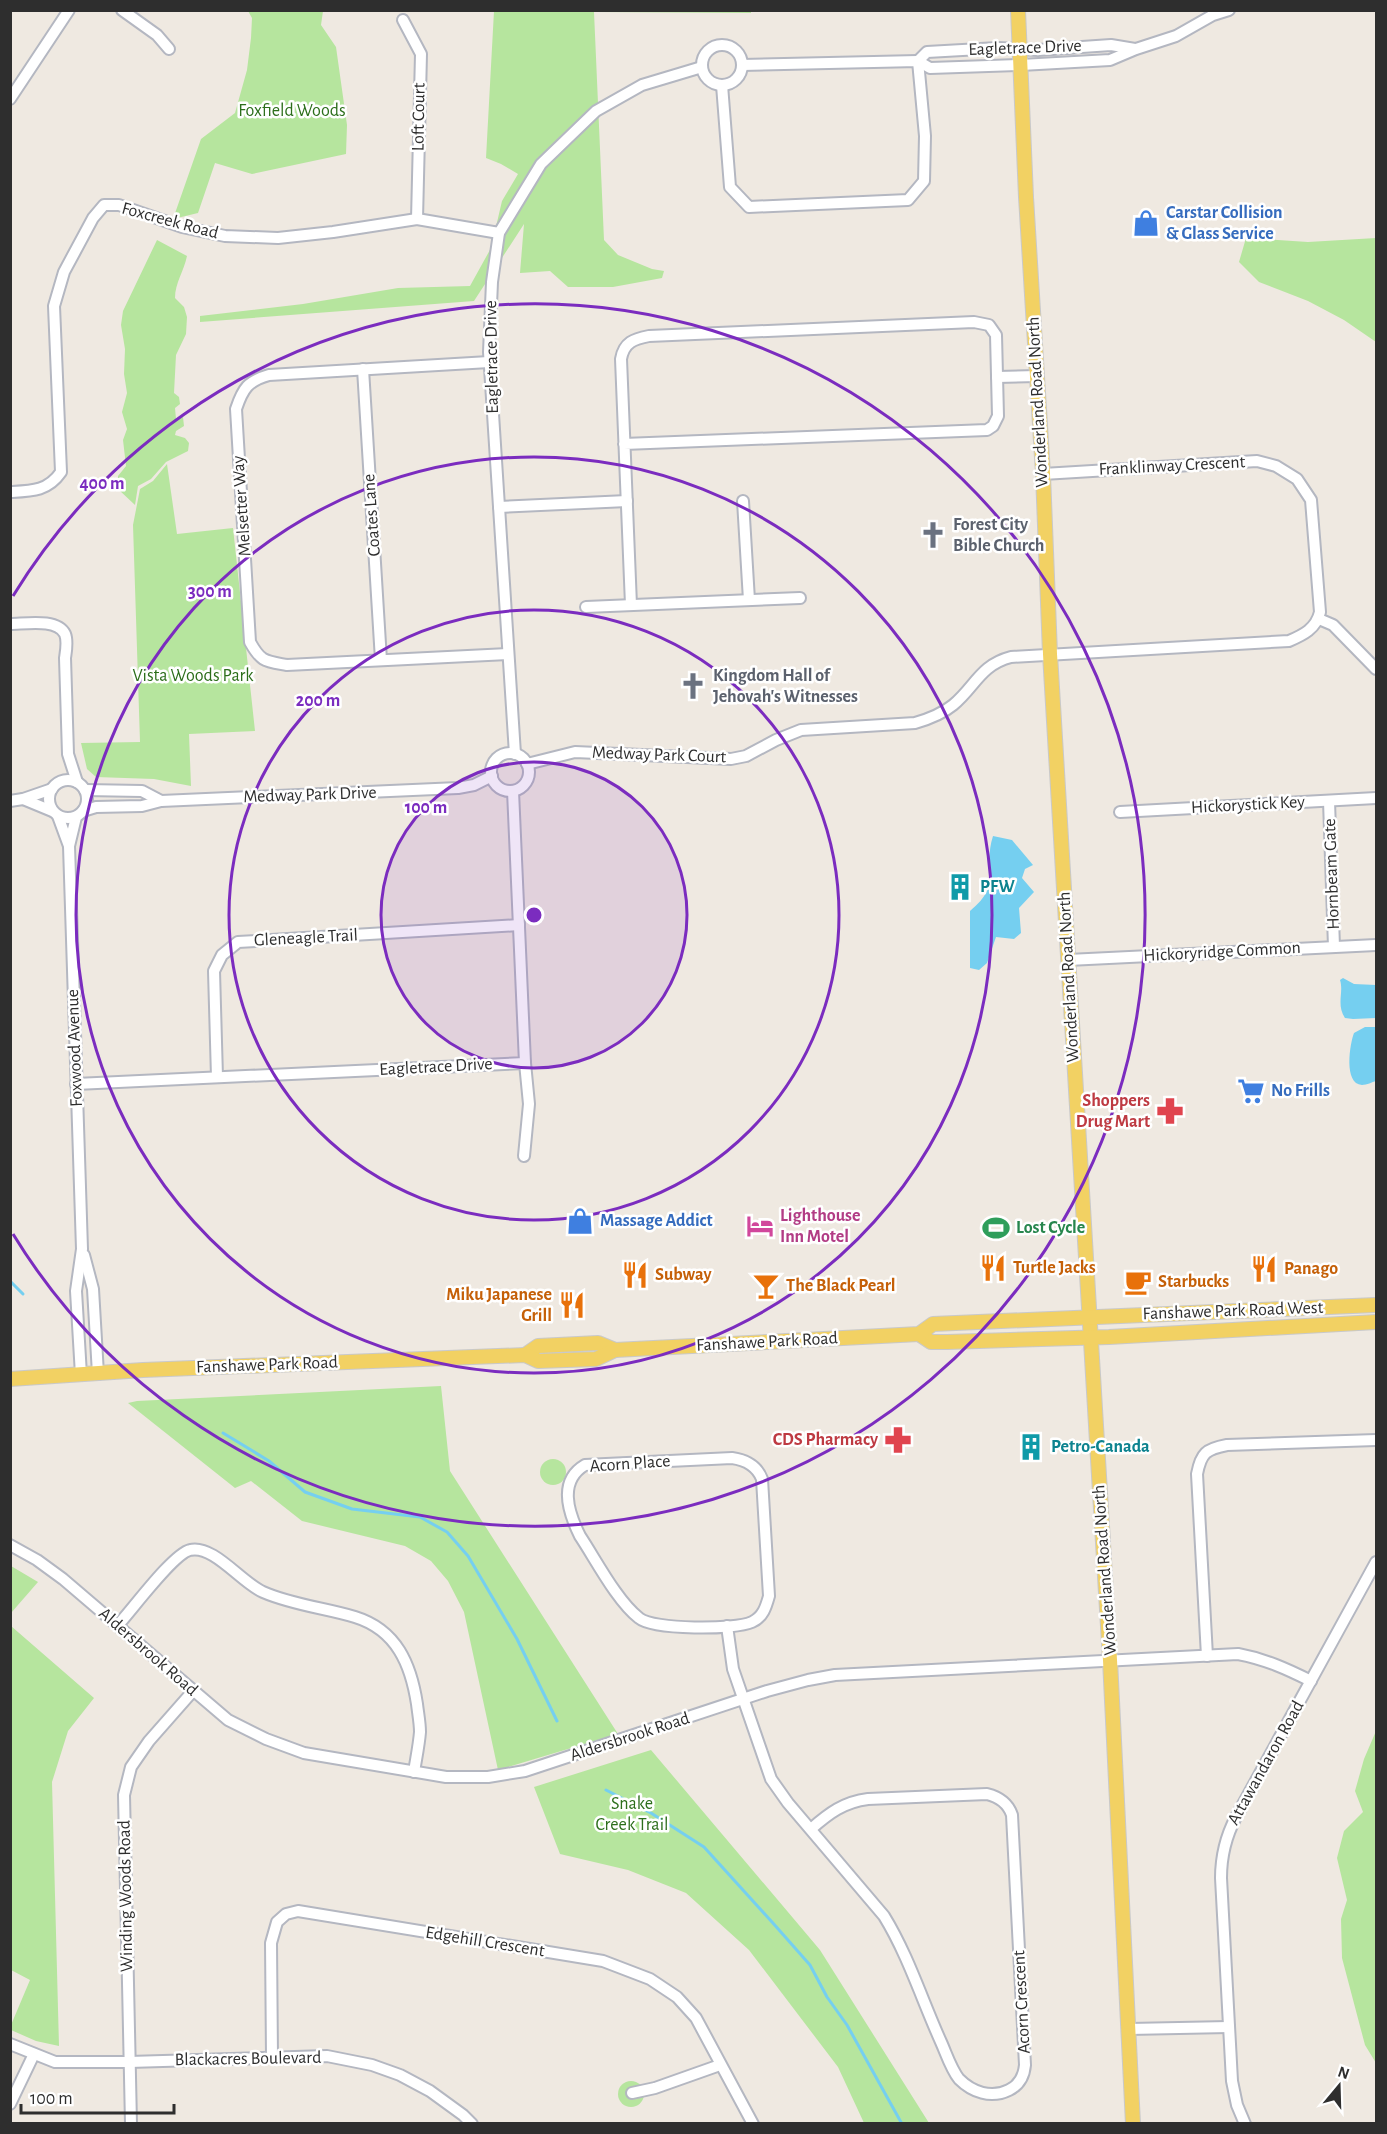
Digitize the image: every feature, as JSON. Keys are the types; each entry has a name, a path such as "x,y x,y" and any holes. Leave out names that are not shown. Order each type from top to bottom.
{"main road":[{"name":"Wonderland Road North","path":"1018,10 1026,197 1043,474 1050,654 1110,1660 1133,2124"},
{"name":"Fanshawe Park Road West","path":"1089,1317 1377,1305"},
{"name":"Fanshawe Park Road","path":"10,1379 143,1370 525,1355 537,1347 598,1343 615,1350 919,1334 933,1324 1089,1317"},
{"name":"Fanshawe Park Road West","path":"1091,1338 1377,1322"},
{"name":"Fanshawe Park Road","path":"919,1334 931,1342 1091,1338"}],"street":[{"path":"10,99 69,10"},
{"path":"122,10 157,35 170,49"},
{"name":"Eagletrace Drive","path":"742,65 918,61 930,68 1110,60 1176,36 1214,15 1229,10"},
{"name":"Loft Court","path":"403,20 421,54 417,219"},
{"path":"721,45 728,46 738,53 742,65 738,77 733,82 722,85 707,79 702,60 709,49 721,45"},
{"name":"Eagletrace Drive","path":"918,61 927,52 998,48 1038,50 1111,45 1136,49"},
{"path":"722,85 730,187 749,207 908,200 924,181 925,136 918,61"},
{"name":"Eagletrace Drive","path":"515,754 489,362 492,282 499,233 541,164 596,111 642,85 702,67"},
{"name":"Foxcreek Road","path":"10,492 43,489 50,485 61,472 54,306 64,272 93,218 104,205 119,205 182,227 225,236 278,238 417,219 499,233"},
{"path":"624,444 987,430 993,426 998,416 996,335 989,325 974,322 640,338 627,344 621,358 624,444 631,605"},
{"name":"Melsetter Way","path":"489,362 269,375 253,380 241,395 236,409 250,642 258,656 272,662 304,664 508,654"},
{"name":"Coates Lane","path":"363,369 381,660"},
{"path":"997,377 1037,376"},
{"name":"Franklinway Crescent","path":"1043,474 1257,461 1276,466 1297,479 1311,500 1319,619"},
{"path":"499,507 627,501"},
{"path":"743,501 749,600"},
{"path":"586,607 800,598"},
{"path":"1050,654 1289,641 1304,635 1319,619 1333,625 1377,669"},
{"path":"10,624 48,624 58,626 65,634 68,754 87,801 80,814 64,818 23,799"},
{"name":"Medway Park Court","path":"527,764 547,757 575,752 731,759 746,756 801,730 915,723 940,714 953,705 981,673 1000,660 1050,654"},
{"path":"508,753 522,757 527,764 529,777 526,783 513,791 500,788 492,776 495,761 508,753"},
{"path":"55,813 48,800 68,754"},
{"name":"Medway Park Drive","path":"80,814 96,807 142,806 161,801 458,788 474,785 492,776"},
{"path":"10,801 23,799 70,780 81,786"},
{"name":"Medway Park Drive","path":"81,786 142,791 161,801"},
{"path":"513,791 528,1104 524,1156"},
{"name":"Hickorystick Key","path":"1120,812 1377,798"},
{"name":"Hornbeam Gate","path":"1329,801 1334,947"},
{"name":"Foxwood Avenue","path":"55,813 69,846"},
{"name":"Foxwood Avenue","path":"80,814 69,846 82,1249 76,1291 81,1375"},
{"name":"Gleneagle Trail","path":"217,1077 214,971 222,955 238,942 519,926"},
{"name":"Hickoryridge Common","path":"1068,960 1377,945"},
{"name":"Eagletrace Drive","path":"76,1084 525,1063"},
{"name":"Foxwood Avenue","path":"82,1249 93,1289 98,1374"},
{"path":"1207,1656 1197,1474 1205,1453 1212,1448 1227,1446 1377,1440"},
{"name":"Acorn Place","path":"732,1458 744,1460 752,1465 762,1479 769,1596 766,1607 757,1619 741,1626 727,1626 663,1627 636,1617 619,1595 574,1524 567,1496 569,1480 573,1474 585,1465 596,1464 732,1458"},
{"name":"Aldersbrook Road","path":"10,1545 37,1560 63,1579 228,1720 304,1753 446,1777 468,1778 525,1771 743,1700 808,1680 835,1675 1238,1654 1257,1657 1282,1666 1311,1681"},
{"path":"118,1625 176,1559 188,1550 195,1549 211,1554 261,1592 295,1603 356,1617 369,1623 387,1636 397,1647 406,1660 414,1683 420,1730 414,1772"},
{"name":"Attawandaron Road","path":"1245,2124 1237,2105 1232,2081 1221,1878 1223,1851 1236,1816 1377,1562"},
{"path":"727,1626 733,1669 743,1700"},
{"name":"Winding Woods Road","path":"131,2124 124,1795 131,1767 149,1741 193,1691"},
{"name":"Acorn Crescent","path":"743,1700 771,1779 788,1803 888,1923 959,2078 972,2090 984,2094 996,2095 1011,2090 1021,2081 1025,2065 1010,1808 999,1798 987,1794 868,1799 855,1801 828,1813 811,1829"},
{"name":"Edgehill Crescent","path":"272,2057 271,1943 278,1922 286,1914 298,1911 603,1962 650,1978 677,1997 696,2018 753,2124"},
{"path":"1129,2029 1229,2027"},
{"name":"Blackacres Boulevard","path":"10,2044 55,2062 327,2056 400,2075 430,2091 472,2124"},
{"path":"10,2104 34,2054"},
{"path":"632,2093 655,2088 720,2065"},
{"path":"455,2124 463,2115"}],"green space":[{"name":"Foxfield Woods","path":"248,11 323,11 321,25 336,47 347,125 346,154 252,174 215,163 198,213 173,219 201,139 235,113 247,70 252,18"},
{"path":"494,11 751,11 751,13 594,12 604,240 618,255 652,269 664,271 662,278 613,287 568,287 550,271 520,273 524,224 474,301 200,322 200,316 303,304 398,288 470,286 491,248 502,201 518,174 486,158"},
{"path":"1246,238 1308,242 1376,238 1376,342 1344,320 1308,301 1259,282 1239,262"},
{"path":"157,240 187,256 175,293 175,298 184,307 187,317 186,334 176,355 174,393 179,397 180,404 175,408 176,419 183,417 184,426 176,431 175,435 185,438 189,443 188,451 166,462 151,479 138,486 135,505 118,489 118,476 126,466 123,440 127,429 122,412 127,393 124,374 125,349 121,325 123,311"},
{"name":"Vista Woods Park","path":"167,464 177,534 233,528 255,731 189,734 191,786 154,779 96,777 87,769 81,743 140,742 133,525 140,489 153,481"},
{"path":"441,1386 450,1471 618,1734 498,1770 464,1612 448,1581 431,1561 405,1546 302,1521 251,1481 235,1488 128,1403"},
{"path":"553,1459 562,1463 566,1472 562,1481 553,1485 544,1481 540,1472 544,1463"},
{"path":"11,1566 38,1582 11,1613"},
{"path":"11,1626 94,1698 68,1731 52,1782 59,2046 36,2041 11,2030 30,1980 11,1970"},
{"path":"1376,1731 1376,2063 1365,2045 1342,1958 1341,1919 1347,1900 1337,1858 1344,1831 1363,1812 1355,1791 1364,1759"},
{"name":"Snake Creek Trail","path":"651,1750 820,1950 929,2123 864,2123 838,2067 749,1950 686,1893 628,1870 560,1854 534,1787"},
{"path":"631,2081 640,2085 644,2094 640,2103 631,2107 622,2103 618,2094 622,2085"}],"water":[{"path":"993,836 1012,840 1033,865 1025,869 1022,878 1034,892 1019,908 1021,933 1014,939 996,937 987,963 979,970 970,968 970,911 980,901 989,884 990,848"},
{"path":"1343,978 1354,984 1376,985 1376,1018 1345,1018 1341,1003 1340,980"},
{"path":"1365,1027 1376,1027 1376,1081 1362,1085 1356,1083 1352,1078 1349,1062 1354,1033"}],"waterway":[{"path":"10,1281 23,1294"},
{"path":"223,1433 269,1461 305,1492 352,1509 420,1517 447,1532 468,1556 517,1639 557,1721"},
{"path":"606,1790 651,1813 704,1847 772,1922 810,1965 827,1997 847,2025 902,2124"}],"place":[{"name":"Carstar Collision & Glass Service","path":"1146,223"},
{"name":"Forest City Bible Church","path":"933,535"},
{"name":"Kingdom Hall of Jehovah's Witnesses","path":"693,686"},
{"name":"PFW","path":"960,887"},
{"name":"No Frills","path":"1251,1091"},
{"name":"Shoppers Drug Mart","path":"1170,1111"},
{"name":"Massage Addict","path":"580,1221"},
{"name":"Lighthouse Inn Motel","path":"760,1226"},
{"name":"Lost Cycle","path":"996,1228"},
{"name":"Turtle Jacks","path":"993,1268"},
{"name":"Panago","path":"1264,1269"},
{"name":"Subway","path":"635,1275"},
{"name":"Starbucks","path":"1138,1282"},
{"name":"The Black Pearl","path":"766,1286"},
{"name":"Miku Japanese Grill","path":"572,1305"},
{"name":"CDS Pharmacy","path":"898,1440"},
{"name":"Petro-Canada","path":"1031,1447"}]}
